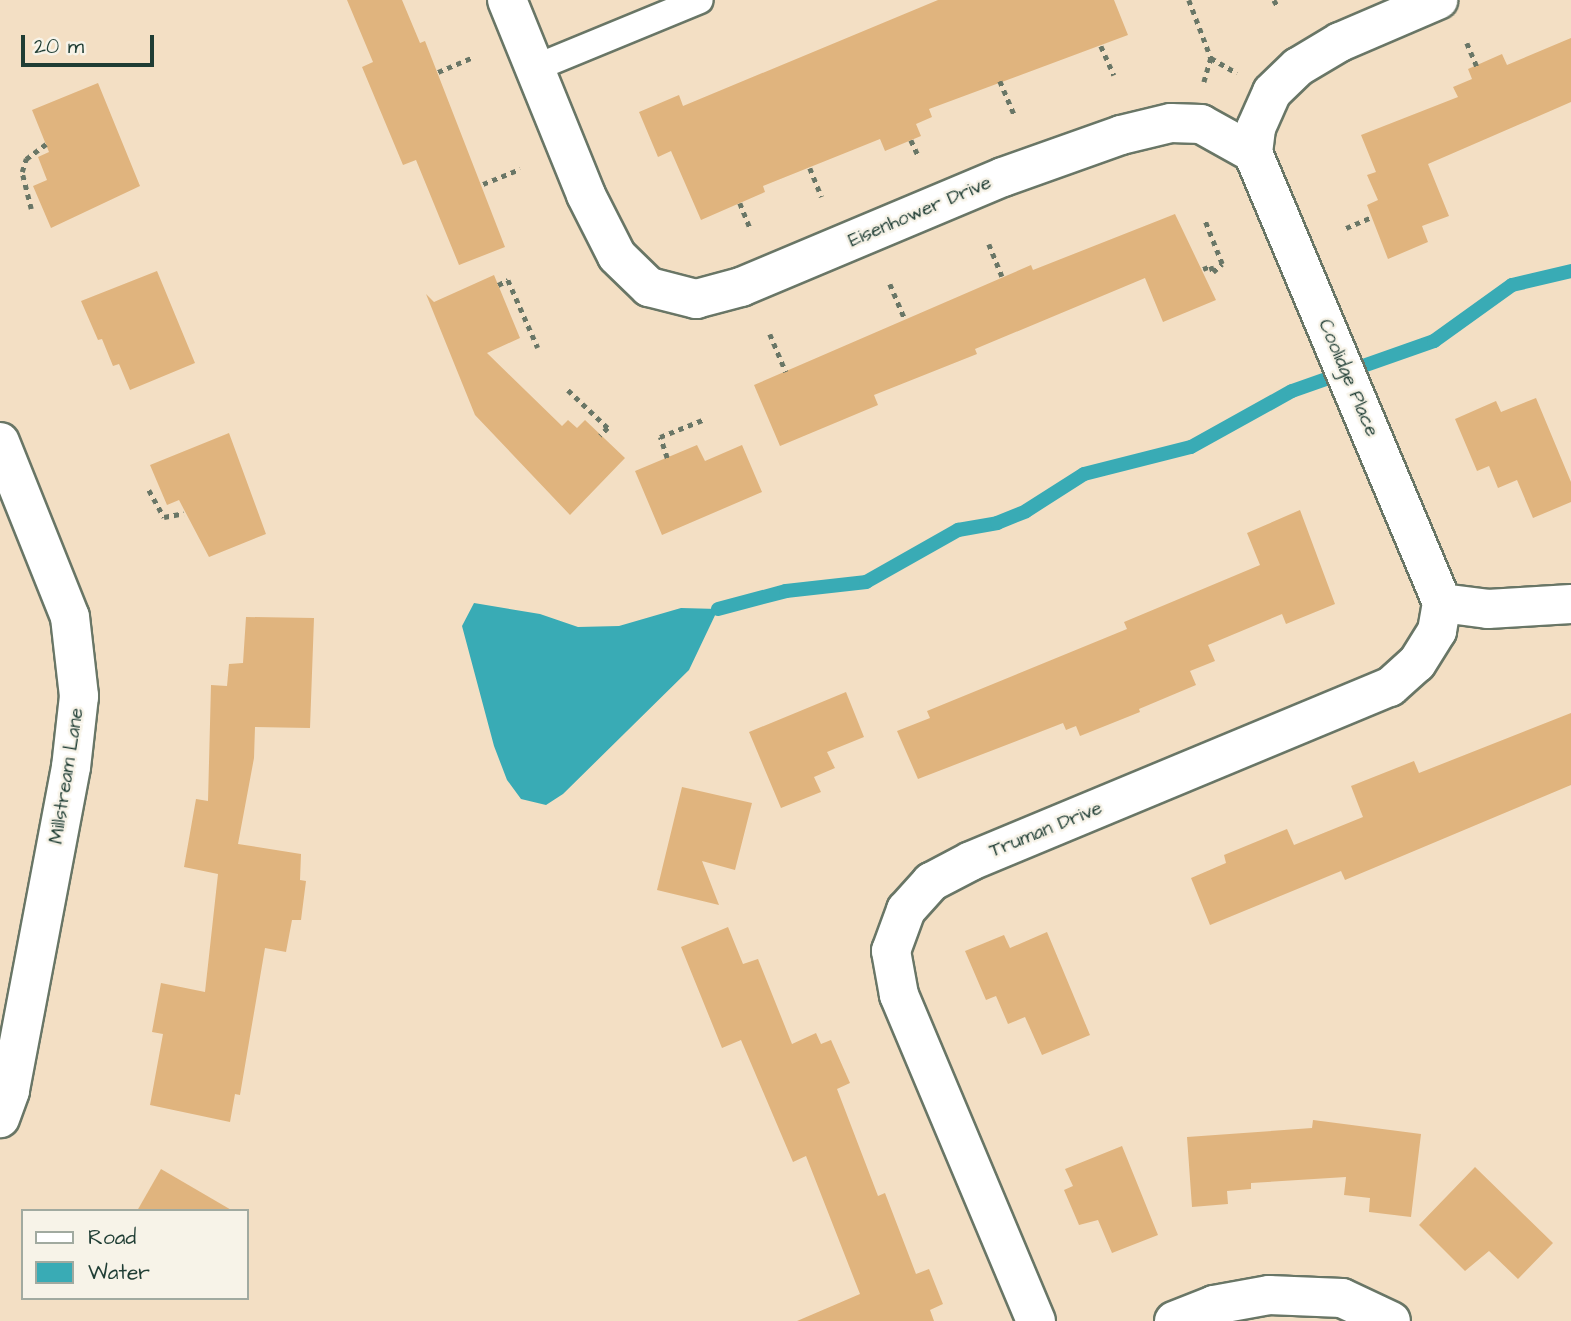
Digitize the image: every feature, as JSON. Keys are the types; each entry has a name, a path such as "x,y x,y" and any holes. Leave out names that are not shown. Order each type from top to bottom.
{"street":[{"name":"Eisenhower Drive","path":"507,0 586,194 617,256 649,287 696,299 741,287 1003,177 1121,135 1171,123 1201,124 1253,153"},
{"path":"1253,153 1256,128 1272,92 1298,67 1340,42 1438,0"},
{"name":"Coolidge Place","path":"1253,153 1442,603"},
{"name":"Millstream Lane","path":"0,442 70,617 79,696 71,767 10,1090 0,1118"},
{"path":"1442,603 1488,609 1571,604"},
{"name":"Truman Drive","path":"1036,1321 899,995 891,951 906,910 931,883 971,861 1390,687 1417,663 1437,631 1442,603"},
{"path":"1174,1321 1214,1305 1269,1295 1342,1298 1391,1321"}],"lane":[{"path":"536,68 700,0"}],"path":[{"path":"1189,0 1210,58 1202,91"},
{"path":"1274,0 1278,7"},
{"path":"1467,43 1477,66"},
{"path":"1101,46 1114,75"},
{"path":"438,72 474,57"},
{"path":"1210,58 1242,76"},
{"path":"1000,81 1015,117"},
{"path":"911,140 919,157"},
{"path":"31,209 22,172 26,159 46,144"},
{"path":"810,168 822,197"},
{"path":"483,184 520,169"},
{"path":"740,204 750,228"},
{"path":"1346,228 1372,217"},
{"path":"1203,269 1211,266 1213,272 1222,264 1205,221"},
{"path":"989,244 1002,277"},
{"path":"498,285 508,280 538,348"},
{"path":"890,284 905,319"},
{"path":"770,334 786,372"},
{"path":"568,390 608,428 600,436"},
{"path":"667,458 660,437 705,419"},
{"path":"149,491 164,517 184,513"}],"water":[{"path":"474,603 540,614 578,627 619,626 681,608 718,609 689,670 563,794 546,805 521,799 507,780 494,746 462,626"}],"building":[{"path":"347,0 402,0 420,43 425,41 505,247 459,265 416,160 403,165 362,67 373,62"},
{"path":"938,0 1114,0 1128,35 929,109 932,117 916,124 921,136 885,151 880,139 763,186 765,192 701,220 671,151 658,157 639,112 679,95 683,106"},
{"path":"1571,38 1571,102 1428,164 1449,216 1422,226 1428,242 1388,259 1367,205 1378,200 1367,175 1376,172 1361,135 1458,97 1453,87 1472,79 1468,69 1502,54 1507,65"},
{"path":"98,83 140,186 51,228 33,186 47,180 38,157 49,152 32,110"},
{"path":"1175,214 1216,300 1163,322 1145,278 975,349 977,354 874,395 878,405 780,446 754,385 1031,265 1033,270"},
{"path":"157,271 195,363 130,390 119,364 113,366 102,339 98,340 81,301"},
{"path":"494,275 520,338 487,353 562,426 568,420 577,428 585,420 625,458 570,515 475,415 426,294 434,302"},
{"path":"1536,398 1571,482 1571,502 1533,518 1517,480 1498,488 1489,466 1477,471 1455,419 1496,401 1501,412"},
{"path":"229,433 266,534 209,557 179,500 167,505 150,465"},
{"path":"697,445 705,461 742,445 762,492 662,535 635,471"},
{"path":"1300,510 1335,604 1286,624 1282,614 1208,645 1215,661 1190,671 1196,685 1139,709 1140,712 1080,736 1076,726 1066,730 1063,723 918,779 897,731 930,718 927,711 1127,629 1124,622 1260,565 1247,533"},
{"path":"246,617 314,618 310,728 255,727 254,758 238,844 301,854 300,880 306,881 301,920 292,920 286,952 265,948 240,1095 235,1094 230,1122 150,1105 163,1034 152,1032 161,983 205,992 218,874 184,867 196,799 208,801 211,685 227,686 229,664 243,663"},
{"path":"846,692 864,737 827,752 835,768 814,777 821,792 781,808 749,732"},
{"path":"1571,713 1571,785 1345,880 1341,871 1210,925 1191,878 1226,863 1224,855 1287,829 1294,845 1363,817 1351,786 1414,761 1419,773"},
{"path":"682,787 752,803 735,870 702,861 719,905 657,890"},
{"path":"728,927 743,964 758,959 792,1044 816,1033 821,1044 831,1040 850,1083 837,1089 878,1196 885,1193 916,1274 929,1269 943,1304 930,1310 934,1321 797,1321 860,1294 806,1156 793,1162 741,1040 722,1048 681,947"},
{"path":"1047,932 1090,1035 1042,1055 1025,1017 1008,1024 996,996 986,1000 965,951 1004,935 1010,948"},
{"path":"1313,1120 1421,1134 1411,1217 1369,1212 1370,1198 1344,1195 1346,1177 1251,1183 1251,1189 1227,1191 1228,1204 1192,1207 1187,1137 1312,1128"},
{"path":"1122,1146 1158,1235 1112,1253 1098,1220 1079,1225 1064,1190 1073,1186 1065,1169"},
{"path":"1475,1167 1553,1243 1518,1279 1489,1251 1465,1271 1419,1225"},
{"path":"161,1169 230,1209 138,1209"}],"waterway":[{"path":"718,609 786,591 866,582 958,530 997,523 1026,511 1084,474 1191,447 1292,391 1434,341 1512,285 1571,271"}]}
